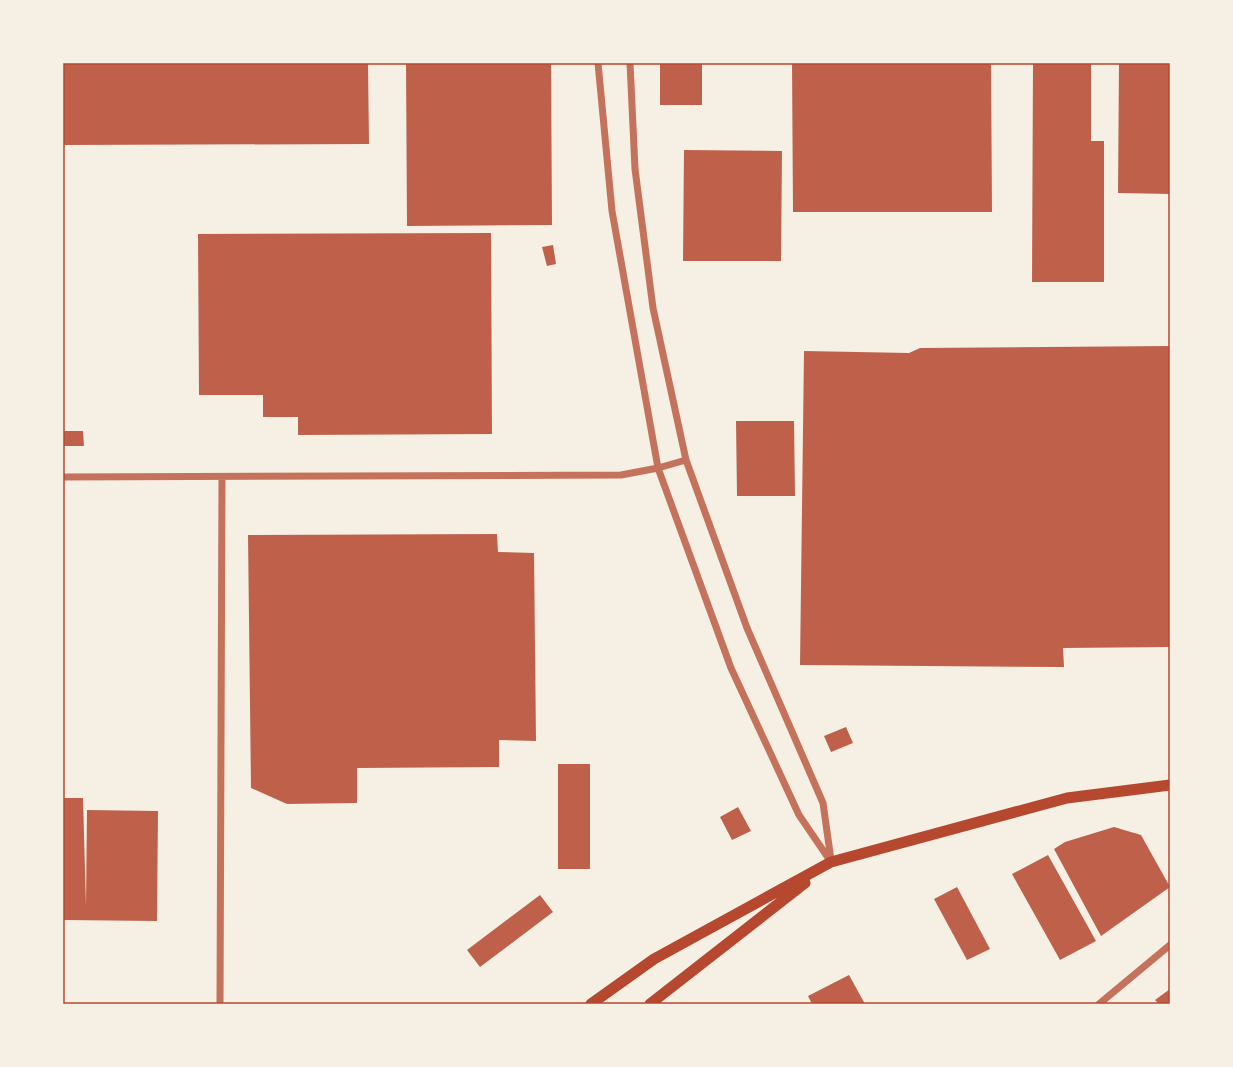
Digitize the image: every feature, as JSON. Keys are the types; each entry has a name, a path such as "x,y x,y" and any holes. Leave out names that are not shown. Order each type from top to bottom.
{"highway":[{"path":"591,1004 654,959 831,862 1067,798 1170,785"},
{"path":"650,1004 831,862"}],"street":[{"path":"598,63 612,211 658,468 731,668 799,815 831,862"},
{"path":"630,63 635,169 653,308 686,460 747,628 823,802 831,862"},
{"path":"63,477 621,475 658,468 686,460"},
{"path":"220,1004 222,477"},
{"path":"1099,1004 1170,945"}],"building":[{"path":"63,63 368,63 369,144 63,145"},
{"path":"406,63 551,63 552,225 407,226"},
{"path":"660,63 702,63 702,105 660,105"},
{"path":"792,63 991,63 992,212 793,212"},
{"path":"1033,63 1091,63 1091,141 1104,141 1104,282 1032,282"},
{"path":"1119,63 1170,63 1170,194 1118,193"},
{"path":"684,150 782,151 781,261 683,261"},
{"path":"491,233 492,434 298,435 298,417 263,417 263,395 199,395 198,234"},
{"path":"553,245 556,264 547,266 542,247"},
{"path":"1170,346 1170,647 1063,648 1064,667 800,665 804,351 909,353 920,348"},
{"path":"736,421 794,421 795,496 737,496"},
{"path":"63,431 83,431 84,446 63,446"},
{"path":"497,534 498,552 534,553 536,741 499,740 499,767 357,768 357,803 287,804 251,788 248,535"},
{"path":"846,727 853,743 831,752 824,736"},
{"path":"558,764 590,764 590,869 558,869"},
{"path":"63,798 83,798 86,906 87,810 158,811 157,921 63,920"},
{"path":"738,807 751,831 732,840 720,817"},
{"path":"1114,827 1141,835 1170,887 1101,936 1054,849 1065,842"},
{"path":"1048,855 1096,941 1060,960 1012,874"},
{"path":"957,887 990,949 967,960 934,899"},
{"path":"540,895 553,912 480,967 467,950"},
{"path":"849,975 865,1004 812,1004 808,996"},
{"path":"1170,989 1170,1004 1159,1004 1155,1000"}]}
